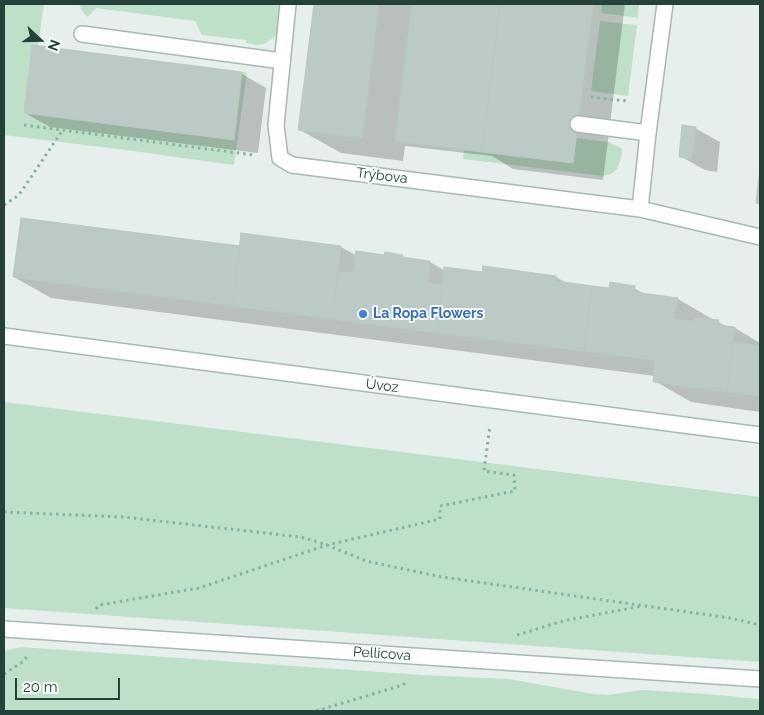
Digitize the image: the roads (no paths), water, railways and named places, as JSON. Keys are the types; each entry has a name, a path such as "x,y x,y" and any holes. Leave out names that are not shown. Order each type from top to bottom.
{"street":[{"path":"82,34 282,61 288,4"},
{"path":"640,209 665,4"},
{"name":"Trýbova","path":"282,61 276,125 280,158 292,165 640,209 760,237"},
{"path":"578,124 648,133"},
{"name":"Úvoz","path":"4,336 760,435"},
{"name":"Pellicova","path":"4,629 760,679"}],"place":[{"name":"La Ropa Flowers","path":"363,314"}]}
